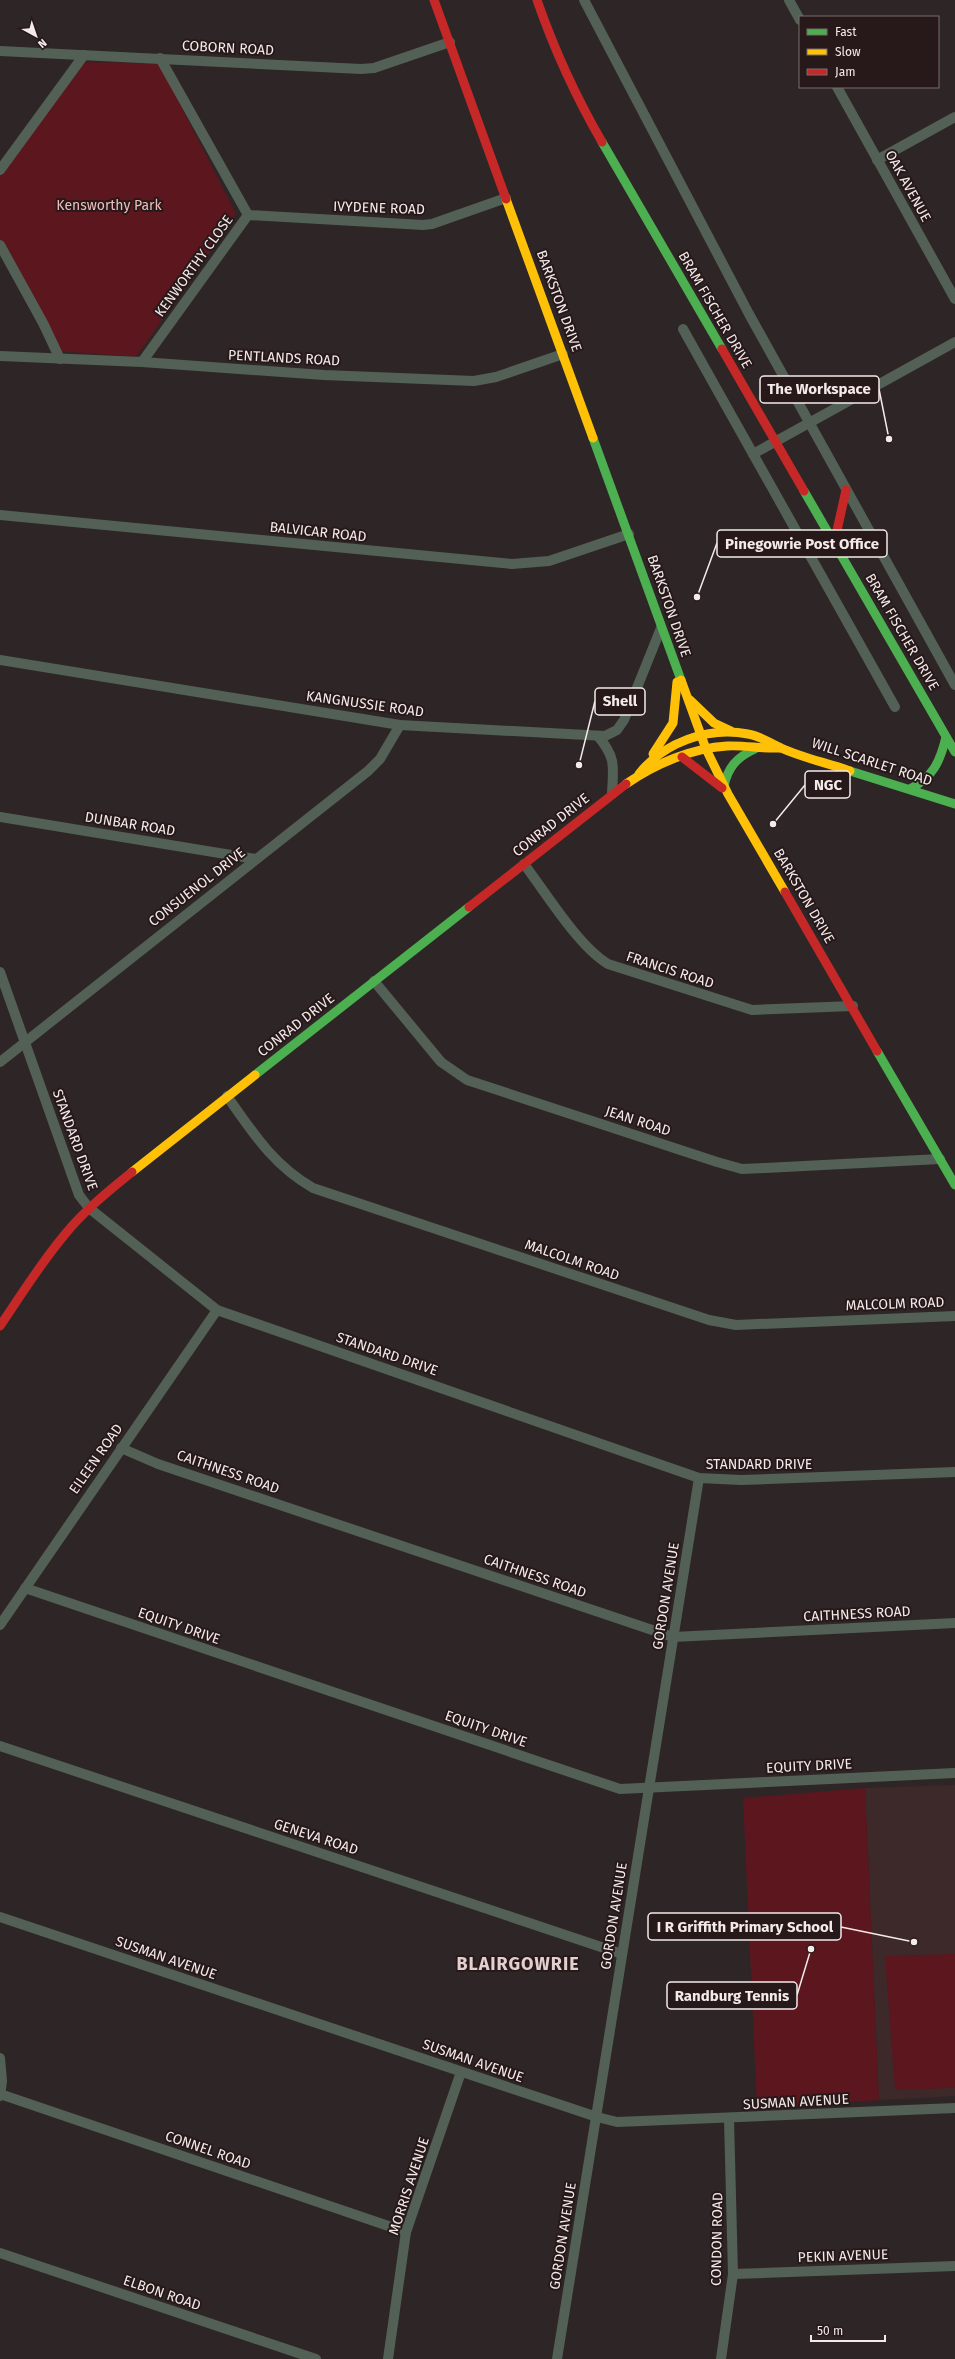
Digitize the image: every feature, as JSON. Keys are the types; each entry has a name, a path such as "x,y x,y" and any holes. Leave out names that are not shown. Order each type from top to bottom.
{"street":[{"name":"BARKSTON DRIVE","path":"434,0 629,534 685,695 706,749 728,794 853,1006 955,1185"},
{"name":"BRAM FISCHER DRIVE","path":"537,0 549,35 585,112 955,752"},
{"name":"BRAM FISCHER DRIVE","path":"584,0 695,213 846,490 955,685"},
{"path":"789,0 799,18"},
{"name":"COBORN ROAD","path":"0,51 160,58 361,70 374,68 450,42"},
{"path":"0,170 84,55"},
{"name":"KENWORTHY CLOSE","path":"142,362 248,215 160,58"},
{"name":"OAK AVENUE","path":"838,88 955,299"},
{"path":"877,160 955,117"},
{"name":"IVYDENE ROAD","path":"248,215 423,225 437,222 506,198"},
{"path":"0,245 43,323 60,359"},
{"path":"683,329 895,707"},
{"path":"753,454 955,342"},
{"name":"PENTLANDS ROAD","path":"0,356 142,362 324,375 474,381 500,376 563,354"},
{"path":"834,544 846,490"},
{"name":"BALVICAR ROAD","path":"0,515 512,564 549,561 629,534"},
{"name":"KANGNUSSIE ROAD","path":"0,660 400,725 598,736 614,733 624,720 661,628"},
{"path":"650,758 673,723 678,674"},
{"path":"685,695 714,724 740,734"},
{"name":"CONSUENOL DRIVE","path":"0,1062 24,1041 368,771 383,754 400,725"},
{"name":"WILL SCARLET ROAD","path":"701,736 722,733 761,737 780,748 955,804"},
{"path":"598,736 607,747 614,763 612,794"},
{"name":"CONRAD DRIVE","path":"639,774 650,758 673,746 701,736"},
{"path":"910,789 923,783 935,772 939,764 946,737"},
{"name":"WILL SCARLET ROAD","path":"706,749 727,746 755,749 780,748"},
{"name":"CONRAD DRIVE","path":"0,1326 54,1248 89,1208 227,1096 612,794 639,774 706,749"},
{"path":"724,786 730,766 742,755 755,749"},
{"path":"682,757 709,776 728,794"},
{"name":"DUNBAR ROAD","path":"0,817 256,859"},
{"name":"FRANCIS ROAD","path":"524,864 586,946 599,959 608,964 752,1010 853,1006"},
{"name":"STANDARD DRIVE","path":"0,972 75,1186 89,1208 218,1310 699,1478 741,1480 955,1472"},
{"name":"JEAN ROAD","path":"374,981 441,1062 467,1080 717,1162 742,1168 765,1168 940,1159"},
{"name":"MALCOLM ROAD","path":"227,1096 267,1152 293,1176 313,1188 709,1320 736,1325 955,1316"},
{"name":"EILEEN ROAD","path":"0,1625 121,1448 218,1310"},
{"name":"CAITHNESS ROAD","path":"121,1448 166,1466 673,1637 955,1623"},
{"name":"GORDON AVENUE","path":"557,2359 699,1478"},
{"name":"EQUITY DRIVE","path":"25,1588 616,1788 626,1790 648,1787 955,1773"},
{"name":"GENEVA ROAD","path":"0,1746 622,1954"},
{"name":"SUSMAN AVENUE","path":"0,1917 461,2072 597,2117 617,2122 729,2119 955,2108"},
{"path":"0,2058 2,2081 0,2094"},
{"name":"MORRIS AVENUE","path":"388,2359 406,2232 461,2072"},
{"name":"CONNEL ROAD","path":"0,2094 406,2232"},
{"name":"CONDON ROAD","path":"721,2359 733,2274 729,2119"},
{"name":"ELBON ROAD","path":"0,2253 316,2359"},
{"name":"PEKIN AVENUE","path":"733,2274 955,2266"}],"shaded area":[{"path":"955,1785 955,2096 879,2100 865,1788"}],"green space":[{"name":"Kensworthy Park","path":"75,62 159,63 236,214 136,357 57,351 0,243 0,169"},
{"path":"865,1788 879,2100 757,2108 743,1798"},
{"path":"955,1954 955,2088 895,2090 885,1956"}],"traffic: fast":[{"path":"602,142 722,349"},
{"path":"593,438 681,680"},
{"path":"804,491 955,752"},
{"path":"910,789 930,774 938,761 946,737"},
{"path":"724,786 728,773 734,763 743,755 755,749"},
{"path":"850,771 955,804"},
{"path":"255,1075 469,907"},
{"path":"877,1051 955,1185"}],"traffic: slow":[{"path":"506,199 593,438"},
{"path":"681,680 706,749 728,794 785,892"},
{"path":"653,754 673,723 677,682"},
{"path":"690,700 714,723 731,731"},
{"path":"639,774 649,763 661,754 688,739 702,735 733,732 757,736 789,752 850,771"},
{"path":"626,784 649,770 674,758 701,750 727,746 780,748"},
{"path":"132,1172 255,1075"}],"traffic: jam":[{"path":"434,0 506,199"},
{"path":"537,0 566,72 583,108 602,142"},
{"path":"722,349 804,491"},
{"path":"834,544 846,490"},
{"path":"682,757 722,788"},
{"path":"469,907 626,784"},
{"path":"785,892 877,1051"},
{"path":"0,1326 43,1262 72,1226 93,1205 132,1172"}],"place":[{"name":"The Workspace","path":"889,439"},
{"name":"Pinegowrie Post Office","path":"697,597"},
{"name":"Shell","path":"579,765"},
{"name":"NGC","path":"773,824"},
{"name":"I R Griffith Primary School","path":"914,1942"},
{"name":"Randburg Tennis","path":"811,1949"}],"district":[{"name":"BLAIRGOWRIE","path":"518,1964"}]}
